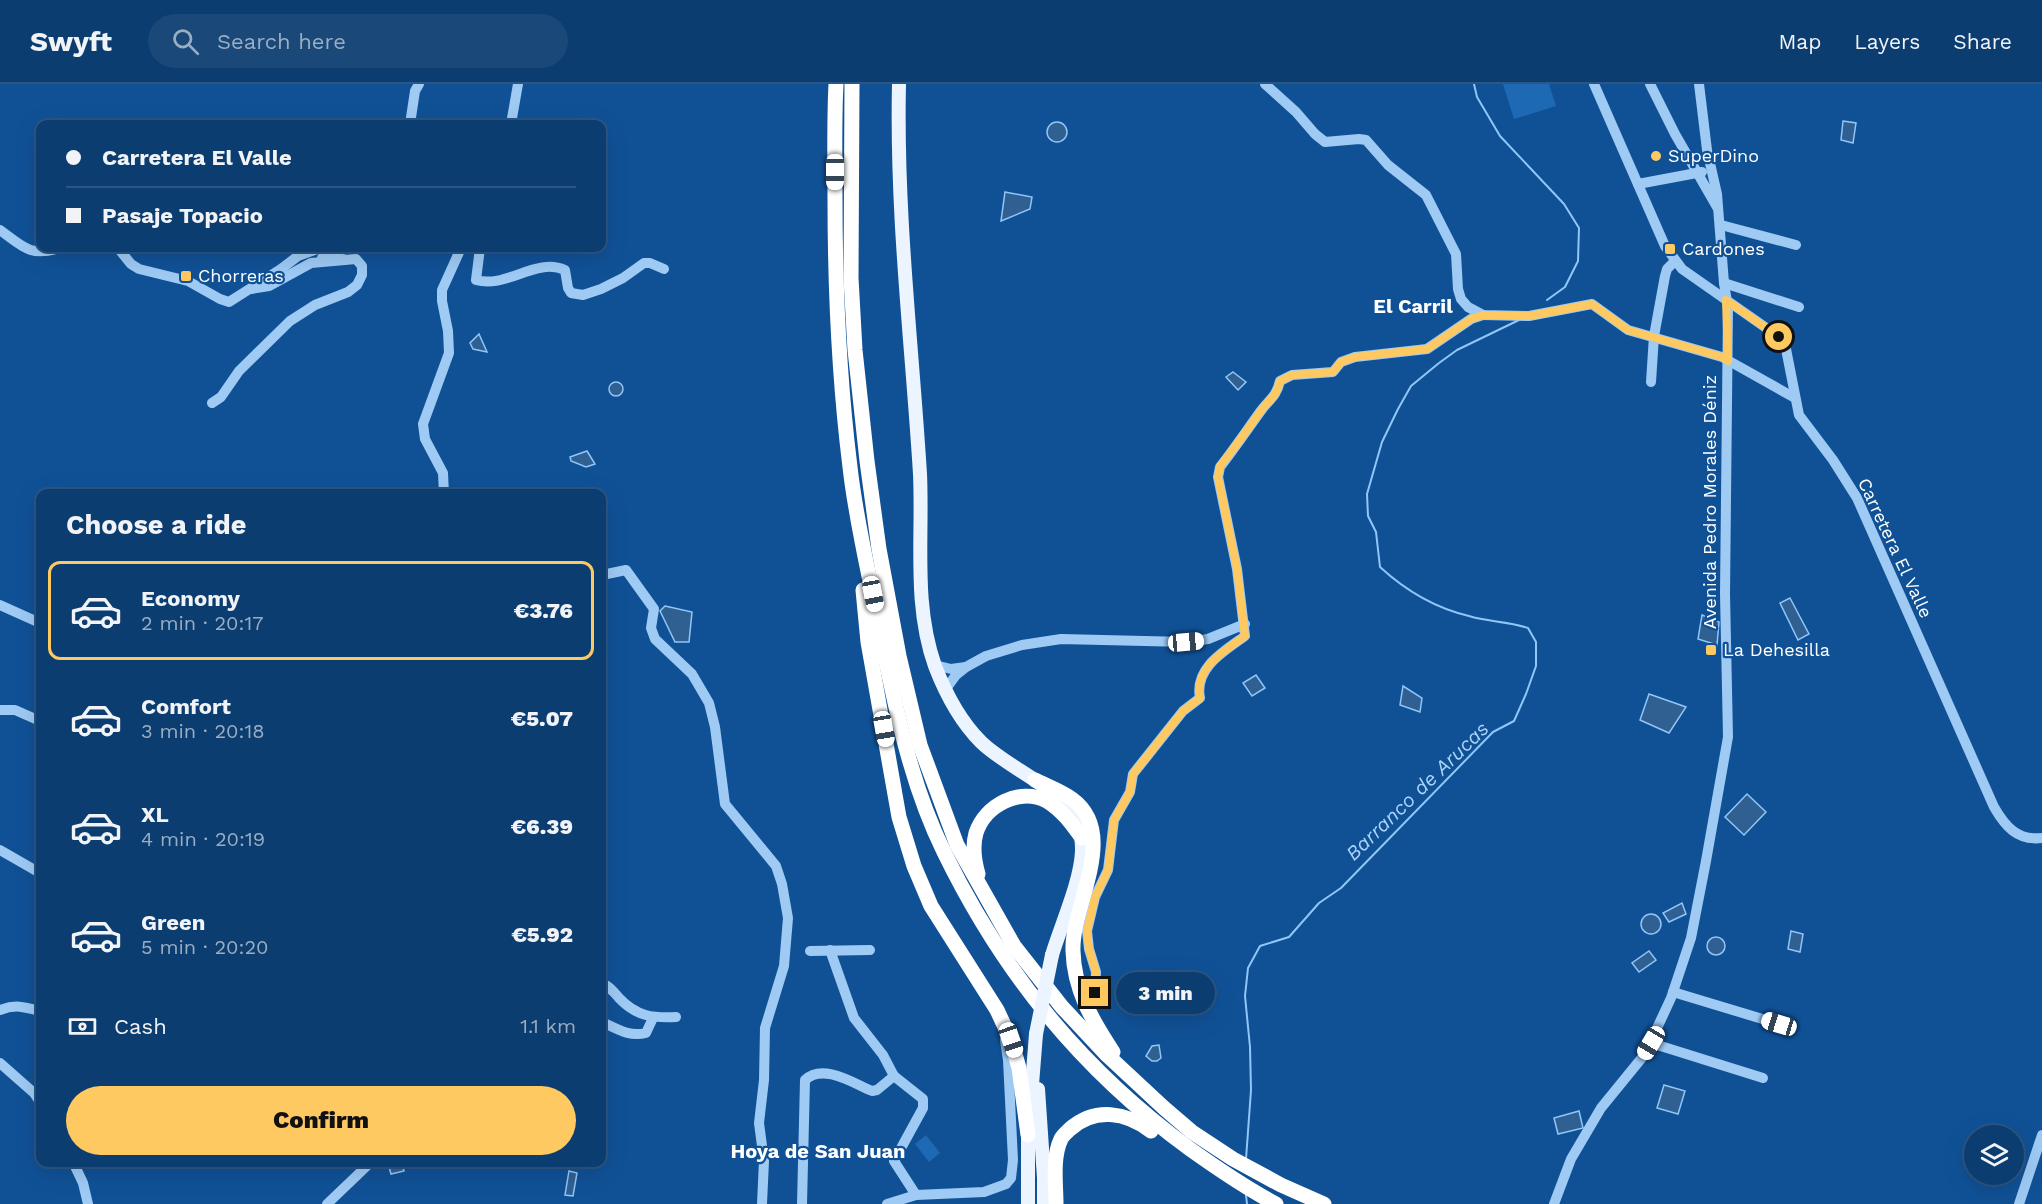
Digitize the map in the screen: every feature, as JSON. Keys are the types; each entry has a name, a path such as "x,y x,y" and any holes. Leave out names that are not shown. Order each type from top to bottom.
{"highway":[{"path":"836,84 836,279 850,467 868,642 899,817 914,866 931,906 1002,1019 1011,1040 1019,1068 1028,1135"},
{"path":"852,84 851,278 855,350 879,549 899,656 920,745 957,845 1014,946 1062,1007 1128,1074 1192,1132 1233,1159 1281,1185 1324,1204"},
{"path":"855,503 891,684 916,786 942,850 983,926 1051,1022 1090,1065 1200,1167 1258,1204"},
{"path":"1035,780 1072,799 1092,830 1092,861 1074,932 1072,950 1074,967 1077,985 1086,1008 1128,1074"},
{"path":"985,897 973,849 975,835 980,824 997,805 1020,797 1045,800 1067,818 1082,838"},
{"path":"1056,1204 1056,1156 1061,1137 1077,1123 1096,1116 1116,1114 1137,1120 1160,1132 1232,1179 1276,1204"}],"main road":[{"path":"899,84 900,206 921,487 920,587 924,626 945,690 981,742 1058,798 1074,815 1082,838 1078,876 1052,955 1036,1034 1028,1135 1028,1204"},
{"path":"1034,1067 1040,1108 1044,1204"}],"street":[{"path":"411,120 419,84"},
{"path":"512,120 518,84"},
{"path":"1265,84 1325,142 1359,139 1366,141 1388,165 1426,195 1455,255 1461,300 1468,308 1483,315"},
{"path":"1594,84 1665,246 1675,261 1667,268 1654,336 1651,382"},
{"path":"1650,84 1719,210"},
{"name":"Avenida Pedro Morales Déniz","path":"1554,1204 1571,1159 1601,1108 1651,1043 1673,992 1691,938 1728,737 1725,594 1728,324 1718,194 1707,150 1700,84"},
{"path":"1638,184 1711,171"},
{"path":"1721,225 1796,245"},
{"path":"0,231 20,246 36,251"},
{"path":"121,252 131,264 139,269 188,281 229,302 298,256 309,252"},
{"path":"251,289 269,286 310,263 338,252"},
{"path":"444,489 443,473 425,439 423,424 449,353 442,290 459,252"},
{"path":"480,252 476,280 504,280 530,270 556,267 565,270 571,293 583,295 623,278 644,263 664,269"},
{"path":"212,403 221,397 239,371 290,321 315,305 348,292 357,285 362,275 362,266 356,259 310,263"},
{"name":"Carretera El Valle","path":"1675,261 1682,269 1779,337 1786,349 1799,415 1833,460 1857,498 1994,807 2004,824 2013,833 2031,839 2042,838"},
{"path":"1724,283 1799,307"},
{"path":"1095,993 1096,972 1089,949 1087,931 1095,897 1108,870 1114,820 1130,792 1133,774 1183,711 1200,698 1198,686 1201,675 1221,653 1245,636 1237,569 1218,477 1220,466 1262,409 1272,400 1278,391 1280,381 1292,375 1333,372 1341,362 1355,357 1427,349 1471,319 1483,315 1529,316 1592,304 1628,330 1722,357 1795,398"},
{"path":"1728,324 1733,317 1744,312"},
{"path":"606,574 626,570 654,609 651,628 655,639 692,674 709,703 715,727 725,804 776,866 782,884 788,918 784,966 765,1028 764,1080 759,1123 764,1161 762,1204"},
{"path":"0,605 36,621"},
{"path":"945,690 956,675 986,656 1032,643 1061,639 1186,642 1208,639 1245,624"},
{"path":"935,665 951,669 966,667"},
{"path":"0,710 15,710 36,719"},
{"path":"0,850 36,871"},
{"path":"830,950 854,1018 883,1055 894,1076 923,1100 923,1108 894,1161 921,1198"},
{"path":"810,951 870,950"},
{"path":"606,984 610,986 621,1000 642,1015 653,1018 676,1017"},
{"path":"1673,992 1779,1024"},
{"path":"0,1010 10,1006 20,1006 36,1010"},
{"path":"606,1024 626,1034 638,1035 646,1033 653,1018"},
{"path":"887,1204 984,1192 1006,1184 1011,1178 1013,1160 1008,1060 1002,1019"},
{"path":"1651,1043 1763,1078"},
{"path":"0,1064 36,1096"},
{"path":"802,1204 806,1080 808,1077 825,1072 872,1091 878,1090 894,1076"},
{"path":"2019,1204 2042,1135"},
{"path":"75,1167 83,1183 88,1204"},
{"path":"327,1204 366,1167"}],"shaded area":[{"path":"1503,84 1549,84 1556,106 1514,119"},
{"path":"1843,121 1856,123 1853,143 1841,140"},
{"path":"1057,122 1064,125 1067,132 1064,139 1057,142 1050,139 1047,132 1050,125"},
{"path":"1005,192 1032,197 1030,209 1001,221"},
{"path":"479,334 487,352 473,349 470,343"},
{"path":"1233,372 1246,382 1238,390 1226,377"},
{"path":"613,382 619,382 623,389 619,396 613,396 609,392 609,386"},
{"path":"587,451 595,464 586,467 571,461 570,457"},
{"path":"1790,598 1809,634 1798,640 1780,603"},
{"path":"665,606 692,612 689,642 675,642 660,611"},
{"path":"1702,615 1719,622 1717,645 1698,639"},
{"path":"1256,675 1265,688 1252,696 1243,683"},
{"path":"1403,686 1422,698 1420,712 1400,705"},
{"path":"1649,694 1686,707 1669,733 1640,720"},
{"path":"1747,794 1766,812 1744,835 1725,817"},
{"path":"1682,903 1686,914 1669,922 1663,913"},
{"path":"1651,914 1658,917 1661,924 1658,931 1651,934 1644,931 1641,924 1644,917"},
{"path":"1791,931 1803,934 1800,952 1788,949"},
{"path":"1716,937 1724,942 1725,946 1720,954 1716,955 1708,950 1707,946 1712,938"},
{"path":"1649,951 1656,960 1639,972 1632,963"},
{"path":"1159,1045 1161,1058 1152,1061 1146,1056 1152,1046"},
{"path":"1664,1085 1685,1091 1678,1114 1657,1108"},
{"path":"1579,1111 1583,1128 1558,1134 1554,1118"},
{"path":"926,1135 940,1153 929,1162 915,1144"},
{"path":"389,1167 403,1167 404,1171 391,1174"},
{"path":"569,1171 577,1173 573,1196 565,1195"}],"waterway":[{"name":"Barranco de Arucas","path":"1474,84 1477,97 1500,136 1564,204 1579,228 1578,261 1565,287 1547,300"},
{"name":"Barranco de Arucas","path":"1246,1159 1251,1090 1245,996 1248,968 1260,946 1289,937 1319,903 1341,888 1493,732 1514,721 1536,666 1536,642 1528,628 1456,613 1410,591 1380,567 1376,532 1368,516 1367,494 1382,442 1411,386 1457,350 1519,320"},
{"name":"Barranco de Arucas","path":"1246,1195 1247,1204"}],"place":[{"name":"SuperDino","path":"1656,156"},
{"name":"Cardones","path":"1670,249"},
{"name":"Chorreras","path":"186,276"},
{"name":"La Dehesilla","path":"1711,650"}],"district":[{"name":"El Carril","path":"1413,306"},
{"name":"Hoya de San Juan","path":"818,1151"}],"route":[{"path":"1095,993 1096,972 1089,949 1087,931 1095,897 1108,870 1114,820 1130,792 1133,774 1183,711 1200,698 1198,686 1201,675 1221,653 1245,636 1237,569 1218,477 1220,466 1262,409 1272,400 1278,391 1280,381 1292,375 1333,372 1341,362 1355,357 1427,349 1471,319 1483,315 1529,316 1592,304 1628,330 1722,357 1728,361 1726,300 1779,337"}]}
